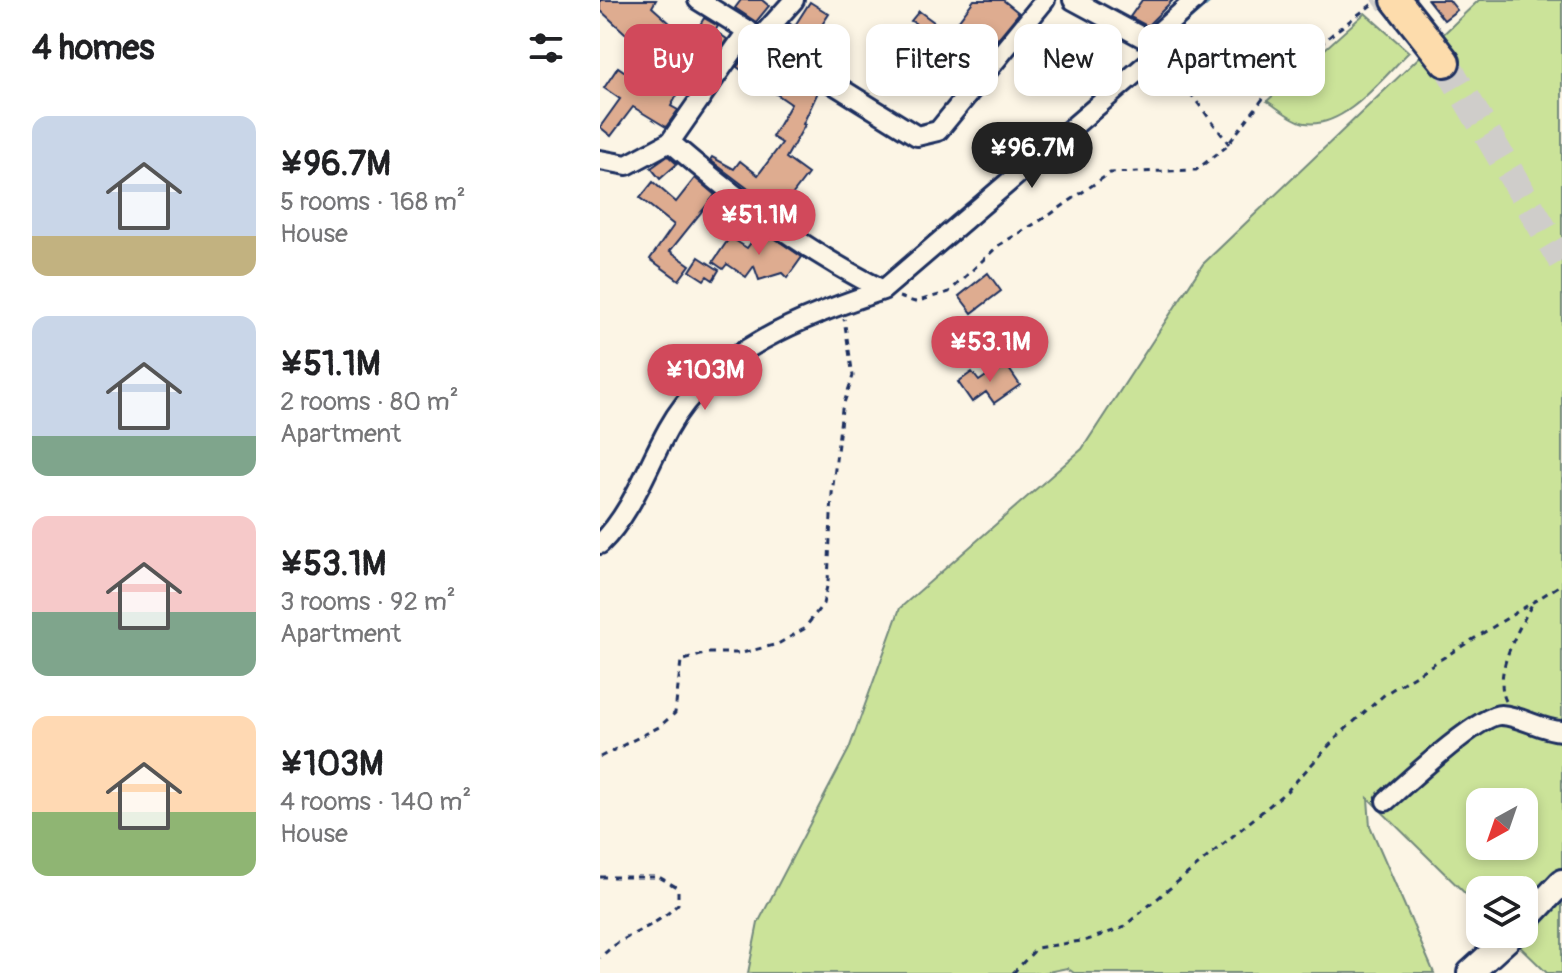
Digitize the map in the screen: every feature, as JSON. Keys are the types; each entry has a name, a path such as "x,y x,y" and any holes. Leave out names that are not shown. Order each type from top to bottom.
{"main road":[{"path":"1385,2 1445,62"}],"street":[{"path":"698,0 738,24"},
{"path":"766,24 794,0"},
{"path":"850,94 917,136 938,131 1045,0"},
{"path":"1073,0 1138,38"},
{"path":"1174,24 1195,0"},
{"path":"600,160 627,165 670,142 738,55"},
{"path":"600,544 636,495 669,427 698,385 738,353 841,304 882,290 1138,61"},
{"path":"670,142 724,189 851,274 882,290"},
{"path":"1386,801 1475,726 1499,715 1546,730 1562,731"},
{"path":"1538,907 1562,882"},
{"path":"1470,973 1498,948"}],"path":[{"path":"882,290 915,302 949,292 999,245 1110,173 1196,170 1229,144 1265,96 1336,31 1385,2"},
{"path":"1192,96 1229,144"},
{"path":"600,757 659,727 675,713 681,661 707,653 742,653 778,644 804,629 823,604 828,582 832,494 842,409 853,376 841,304"},
{"path":"1013,973 1037,948 1087,940 1122,928 1287,791 1339,735 1385,694 1562,584"},
{"path":"1513,717 1500,690 1509,654 1534,600"},
{"path":"600,877 659,877 678,888 678,904 664,918 612,945 600,958"}],"green space":[{"path":"1479,0 1562,0 1562,973 1547,973 1521,948 1538,948 1538,876 1466,876 1466,894 1368,798 1370,826 1434,973 1074,973 1067,968 1043,973 748,973 758,923 849,749 900,608 1082,449 1203,264"},
{"path":"1365,13 1409,52 1349,110 1320,123 1300,122 1267,101 1273,96 1325,96 1325,49"}],"building":[{"path":"600,0 656,0 652,7 671,24 624,24 624,32 600,10"},
{"path":"741,0 762,0 769,6 756,22 735,8"},
{"path":"974,0 1003,0 1019,13 998,38 998,24 956,24"},
{"path":"1142,0 1173,0 1149,24 1130,17"},
{"path":"1428,0 1449,0 1457,10 1444,20"},
{"path":"810,2 829,14 822,24 796,24"},
{"path":"919,11 937,24 914,24 911,21"},
{"path":"704,18 714,24 700,24"},
{"path":"618,67 624,71 624,96 677,96 671,106 678,110 666,127 633,107 611,136 600,127 620,99 604,88"},
{"path":"779,96 816,96 805,125 786,158 808,174 789,199 801,208 791,221 710,160 712,157 734,169 740,161 758,175 782,143 772,137 791,104"},
{"path":"668,156 677,164 660,179 651,168"},
{"path":"695,178 715,195 670,251 690,265 679,280 650,259 674,225 640,198 653,182 676,202"},
{"path":"761,229 802,257 787,278 782,273 759,280 754,266 746,277 727,264 723,269 713,262 730,237 747,248"},
{"path":"699,257 719,270 713,280 707,276 704,280 690,271"},
{"path":"988,273 1001,291 972,313 959,296"},
{"path":"1005,363 1020,385 994,403 986,392 972,402 958,382 972,372 979,381"}],"waterway":[{"path":"1183,24 1211,0"}],"tunnel":[{"path":"1374,3 1378,0"},
{"path":"1445,62 1562,261"}]}
